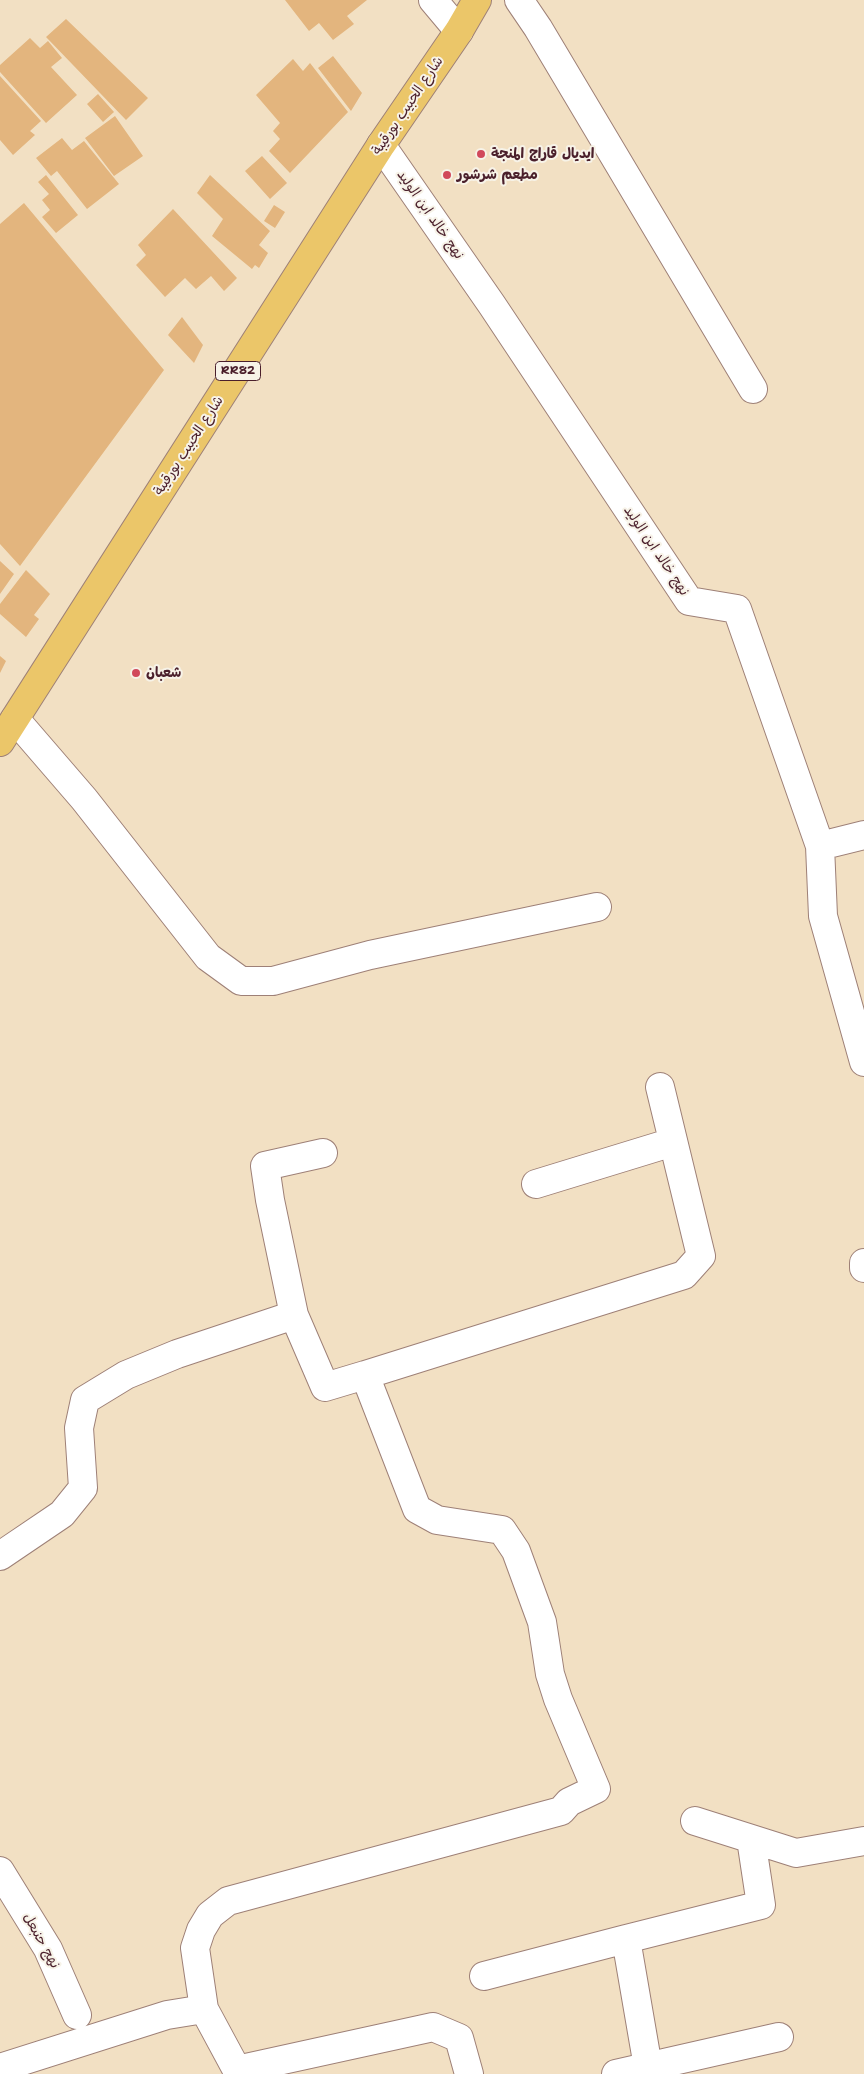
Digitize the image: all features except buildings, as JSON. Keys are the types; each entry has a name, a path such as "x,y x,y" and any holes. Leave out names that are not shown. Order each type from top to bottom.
{"main road":[{"name":"شارع الحبيب بورقيبة","path":"0,742 381,145 459,31 477,0"}],"street":[{"path":"433,0 459,31"},
{"path":"519,0 538,28 753,389"},
{"name":"نهج خالد ابن الوليد","path":"381,145 492,305 689,601 736,609 820,846 823,916 864,1062"},
{"path":"15,718 84,799 208,956 241,981 273,981 370,955 597,907"},
{"path":"820,846 864,835"},
{"path":"323,1153 265,1166 294,1315 325,1386 365,1376 684,1275 701,1256 660,1087"},
{"path":"536,1184 673,1142"},
{"path":"864,1263 864,1268"},
{"path":"0,1556 62,1514 83,1488 79,1428 85,1400 126,1375 160,1361 294,1315"},
{"path":"365,1376 417,1509 437,1520 502,1530 516,1552 542,1622 550,1674 558,1699 596,1789 569,1802 561,1811 228,1901 210,1915 195,1948 204,2009 238,2072 434,2027 459,2038 469,2074"},
{"path":"695,1821 796,1853 864,1841"},
{"path":"484,1976 761,1904 751,1839"},
{"name":"نهج حنبعل","path":"0,1871 48,1949 77,2014"},
{"path":"626,1940 648,2067"},
{"path":"0,2068 167,2015 204,2009"},
{"path":"616,2074 779,2037"}],"place":[{"name":"ايديال قاراج المنجة","path":"481,154"},
{"name":"مطعم شرشور","path":"447,175"},
{"name":"شعبان","path":"136,673"}]}
